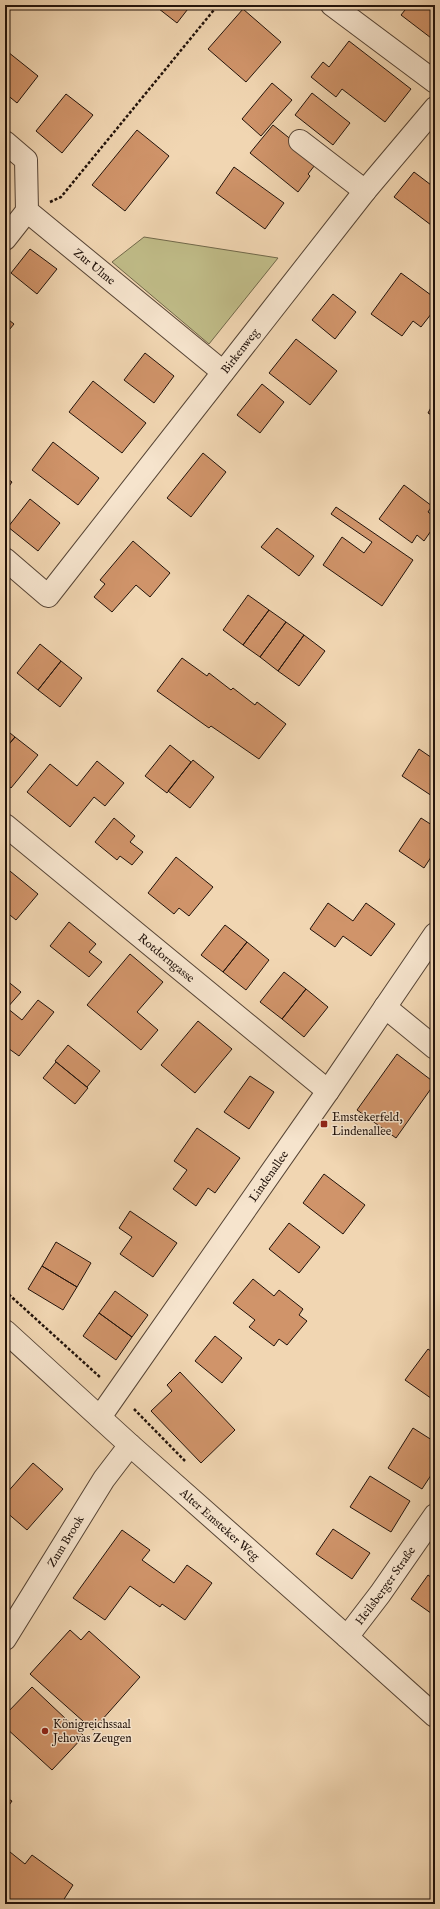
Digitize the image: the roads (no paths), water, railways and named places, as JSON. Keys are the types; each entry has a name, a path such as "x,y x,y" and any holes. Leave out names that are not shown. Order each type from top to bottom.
{"street":[{"path":"332,5 435,82"},
{"name":"Birkenweg","path":"5,559 48,596 365,191 435,108"},
{"path":"300,141 365,191"},
{"path":"5,142 26,160 27,211 5,239"},
{"name":"Zur Ulme","path":"27,211 223,372"},
{"name":"Rotdorngasse","path":"5,825 328,1091"},
{"name":"Lindenallee","path":"100,1417 328,1091 435,934"},
{"path":"385,1007 435,1048"},
{"name":"Alter Emsteker Weg","path":"5,1331 130,1445 347,1636 435,1716"},
{"name":"Zum Brook","path":"5,1639 104,1479 130,1445"},
{"name":"Heilsberger Straße","path":"347,1636 380,1594 435,1515"}],"place":[{"name":"Emstekerfeld, Lindenallee","path":"324,1124"},
{"name":"Königreichssaal Jehovas Zeugen","path":"45,1731"}]}
